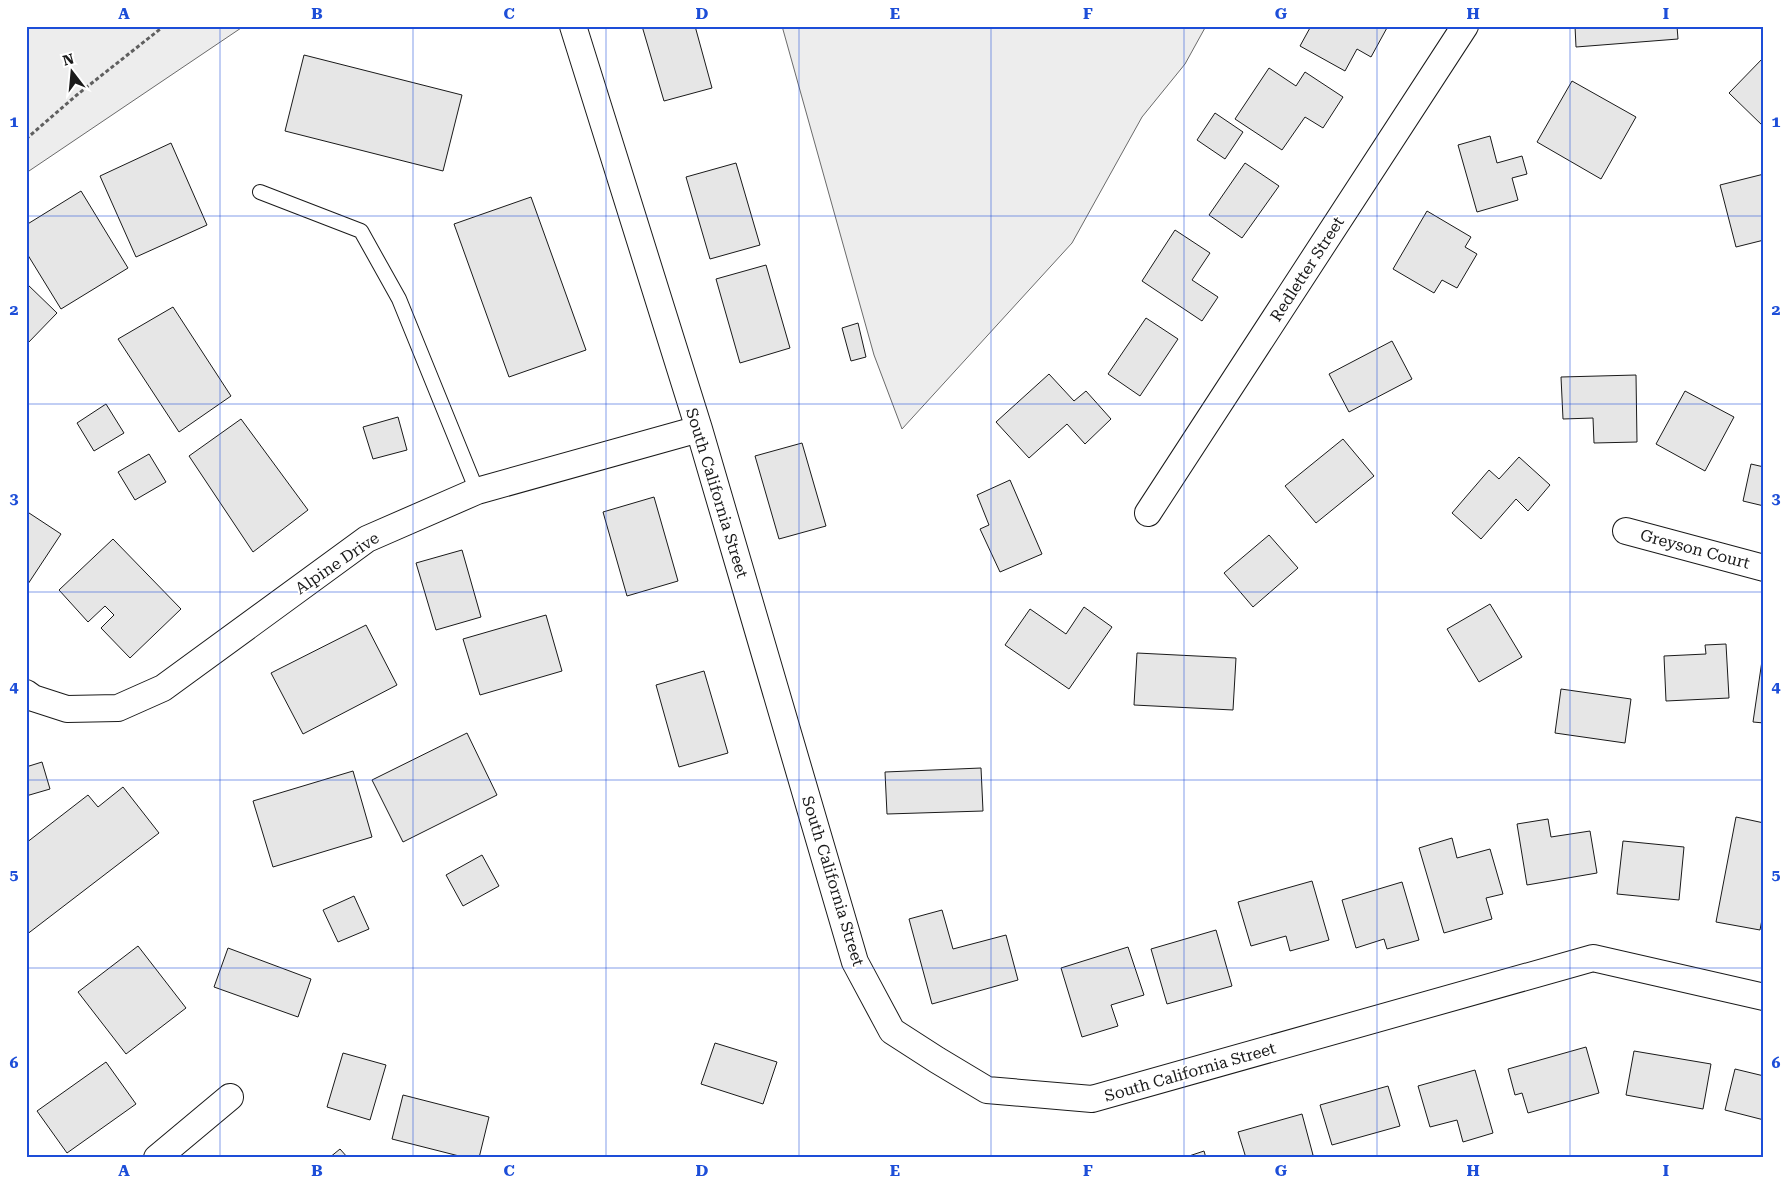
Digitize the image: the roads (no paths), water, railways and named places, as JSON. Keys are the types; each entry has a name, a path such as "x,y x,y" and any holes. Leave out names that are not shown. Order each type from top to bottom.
{"street":[{"name":"South California Street","path":"573,26 699,429 855,962 892,1031 987,1090 1092,1099 1593,958 1764,997"},
{"name":"Redletter Street","path":"1148,513 1465,26"},
{"name":"Alpine Drive","path":"26,693 33,698 67,709 118,708 163,688 367,538 477,491 699,429"},
{"name":"Greyson Court","path":"1626,531 1764,568"},
{"path":"157,1158 230,1098"}],"lane":[{"path":"260,192 361,231 399,299 477,491"}]}
